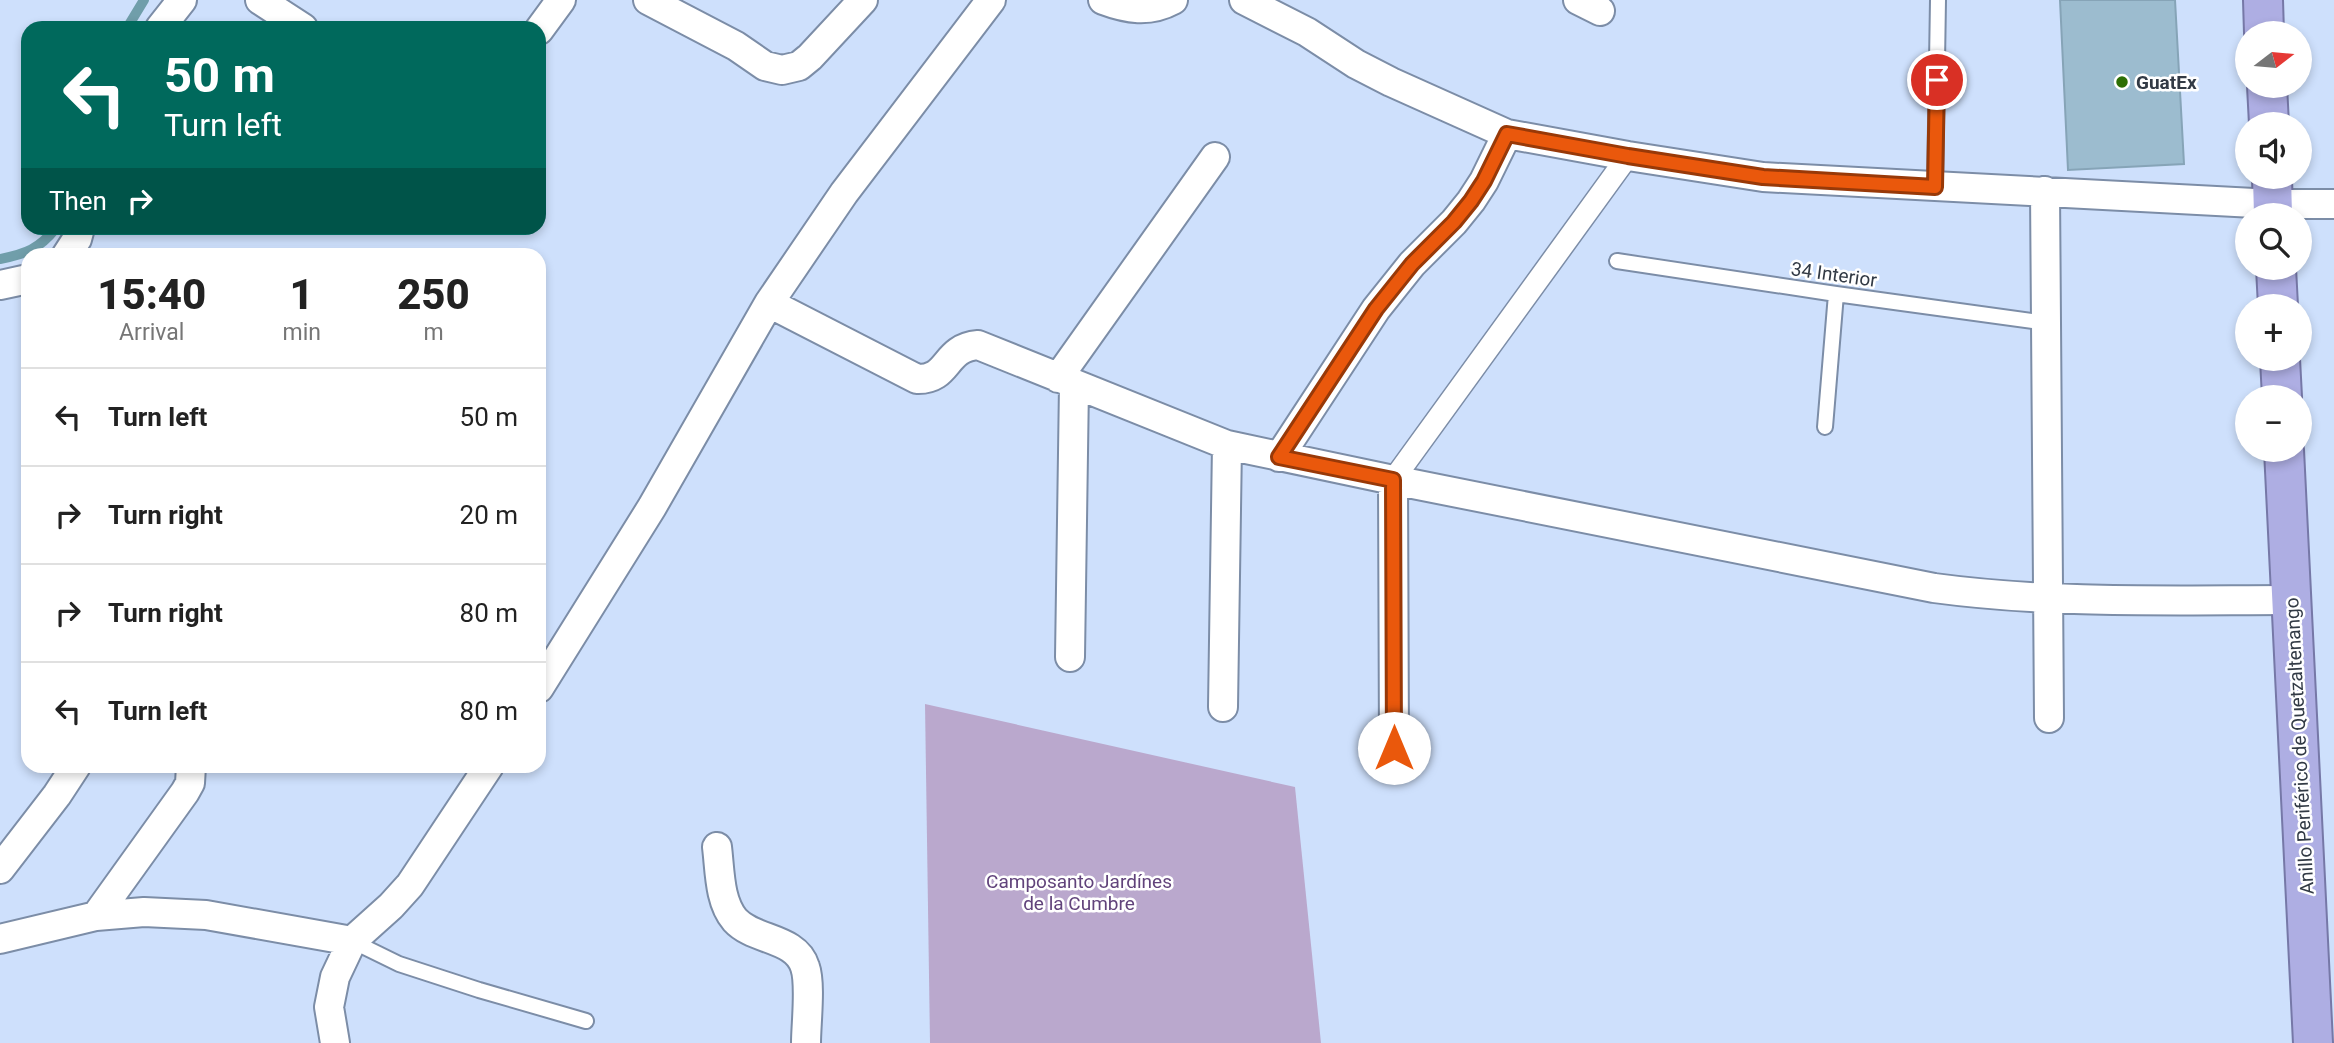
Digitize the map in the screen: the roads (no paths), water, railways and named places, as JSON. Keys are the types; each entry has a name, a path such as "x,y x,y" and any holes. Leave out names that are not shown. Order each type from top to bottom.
{"highway":[{"path":"2263,0 2264,21"},
{"name":"Anillo Periférico de Quetzaltenango","path":"2285,462 2313,1043"}],"street":[{"path":"166,21 182,0"},
{"path":"260,0 292,21"},
{"path":"546,21 561,0"},
{"path":"648,0 736,46 765,66 782,70 799,66 810,57 863,0"},
{"path":"546,677 652,507 769,303 844,193 991,0"},
{"path":"1103,0 1122,7 1140,9 1152,8 1173,0"},
{"path":"1244,0 1307,32 1356,64 1391,82 1507,134 1763,177 1935,187 2273,199 2334,204"},
{"path":"1279,457 1376,309 1412,264 1471,201 1507,134"},
{"path":"1394,748 1393,480 1628,156"},
{"path":"1070,657 1066,381 1215,157"},
{"path":"2045,191 2049,718"},
{"path":"0,285 21,280"},
{"path":"769,303 917,379 927,379 938,374 957,351 966,346 978,345 1227,445 1934,587 1995,596 2048,599 2291,600"},
{"path":"1223,707 1227,445"},
{"path":"0,869 71,773"},
{"path":"96,916 185,792 190,783 191,773"},
{"path":"335,1043 329,1007 335,977 352,941 410,885 484,773"},
{"path":"717,847 723,891 728,908 737,922 786,946 801,958 805,966 806,1043"},
{"path":"0,939 96,916 144,912 206,915 352,941"}],"lane":[{"path":"1935,187 1938,0"},
{"name":"34 Interior","path":"1617,261 1836,295 2046,323"},
{"path":"1825,427 1836,295"},
{"path":"352,941 399,964 586,1021"}],"waterway":[{"path":"131,21 144,0"},
{"path":"33,248 50,235"},
{"path":"0,259 21,253"}],"place":[{"name":"GuatEx","path":"2122,82"}],"park label":[{"name":"Camposanto Jardínes de la Cumbre","path":"1079,892"}]}
